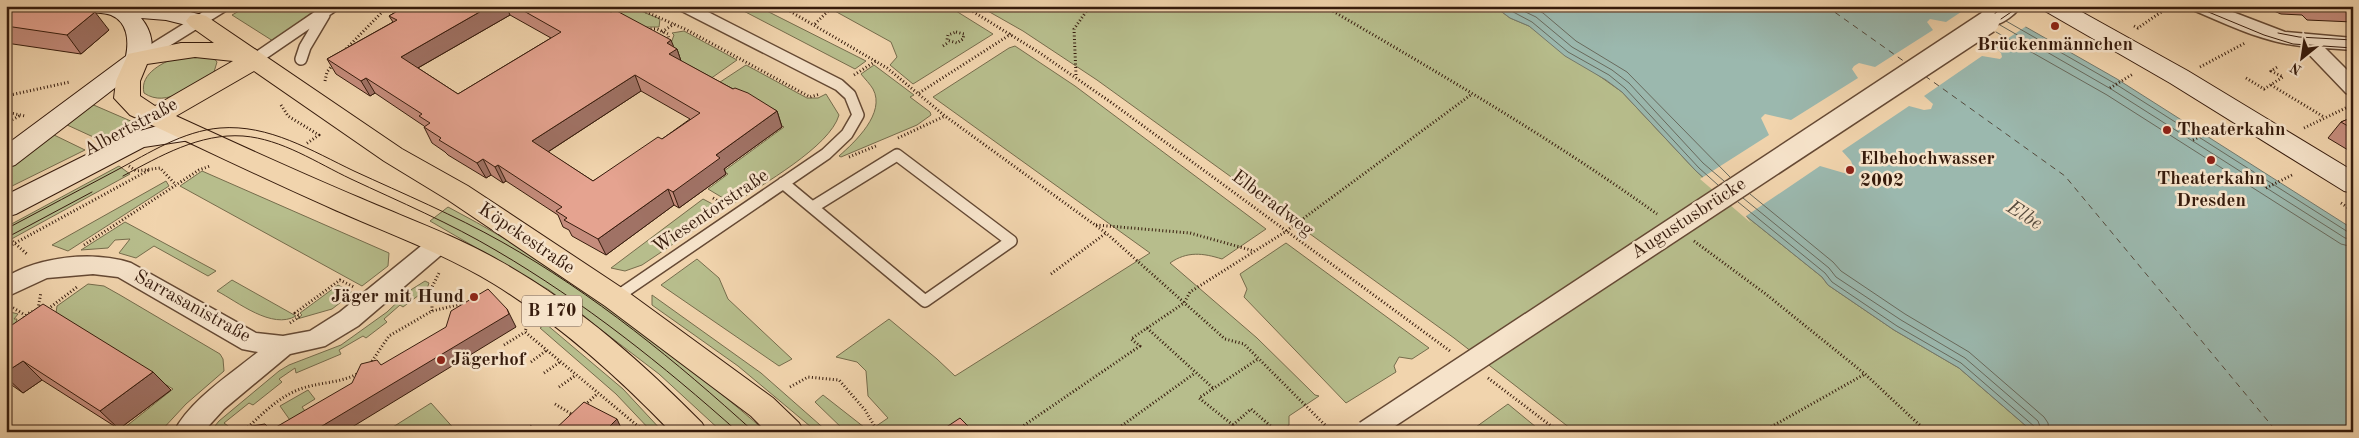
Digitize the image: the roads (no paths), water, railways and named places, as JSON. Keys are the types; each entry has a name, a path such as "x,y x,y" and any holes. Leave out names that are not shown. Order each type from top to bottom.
{"main road":[{"path":"92,6 166,13 198,21"},
{"path":"2053,6 2179,77 2353,184"},
{"path":"120,10 140,29 142,39 137,59"},
{"name":"Köpckestraße","path":"198,21 385,150 458,193 615,298 754,401 788,432"},
{"path":"6,159 137,59 156,54 204,48 235,53 254,60"},
{"name":"B 170","path":"137,59 128,81 127,98 139,109 429,253 505,277 622,365 691,432"},
{"name":"Albertstraße","path":"6,194 155,117 254,60"},
{"name":"Albertstraße","path":"6,208 135,142 157,135 188,133"}],"street":[{"name":"Augustusbrücke","path":"1366,432 2012,6"},
{"path":"2200,6 2269,34 2308,41 2353,44"},
{"path":"2308,41 2349,84"},
{"name":"Sarrasanistraße","path":"6,288 21,279 45,270 93,265 123,269 250,342 273,345 316,339 350,319 429,253"},
{"path":"187,432 273,345"}],"lane":[{"path":"137,59 223,6"},
{"name":"Wiesentorstraße","path":"615,298 826,154 847,134 858,115 850,95 834,82 684,6"},
{"path":"301,59 305,47 329,9"},
{"path":"254,60 329,9"},
{"path":"783,183 925,301 1011,241 897,155 813,207"}],"water":[{"name":"Elbe","path":"1494,6 1989,6 2117,79 2353,229 2353,432 2033,432 1959,368 1894,330 1828,285 1822,277 1746,216 1696,171 1622,92 1606,80 1565,56 1529,26 1510,18"}],"tram line":[{"path":"1357,432 2006,6"},
{"path":"2001,19 2020,6"},
{"path":"2194,6 2264,35 2293,44 2353,48"},
{"path":"2278,33 2299,37 2353,40"},
{"path":"1375,432 1953,50"},
{"path":"6,229 180,138 193,133 220,128 256,130 290,140 447,214 484,232 536,262 602,306 664,354 754,432"},
{"path":"123,176 181,147 211,138 243,136 257,138 285,147 461,231 561,291 652,359 738,432"},
{"path":"6,238 92,192"}],"place":[{"name":"Brückenmännchen","path":"2055,26"},
{"name":"Theaterkahn","path":"2167,130"},
{"name":"Theaterkahn Dresden","path":"2211,160"},
{"name":"Elbehochwasser 2002","path":"1850,170"},
{"name":"Jäger mit Hund","path":"474,297"},
{"name":"Jägerhof","path":"441,360"}]}
